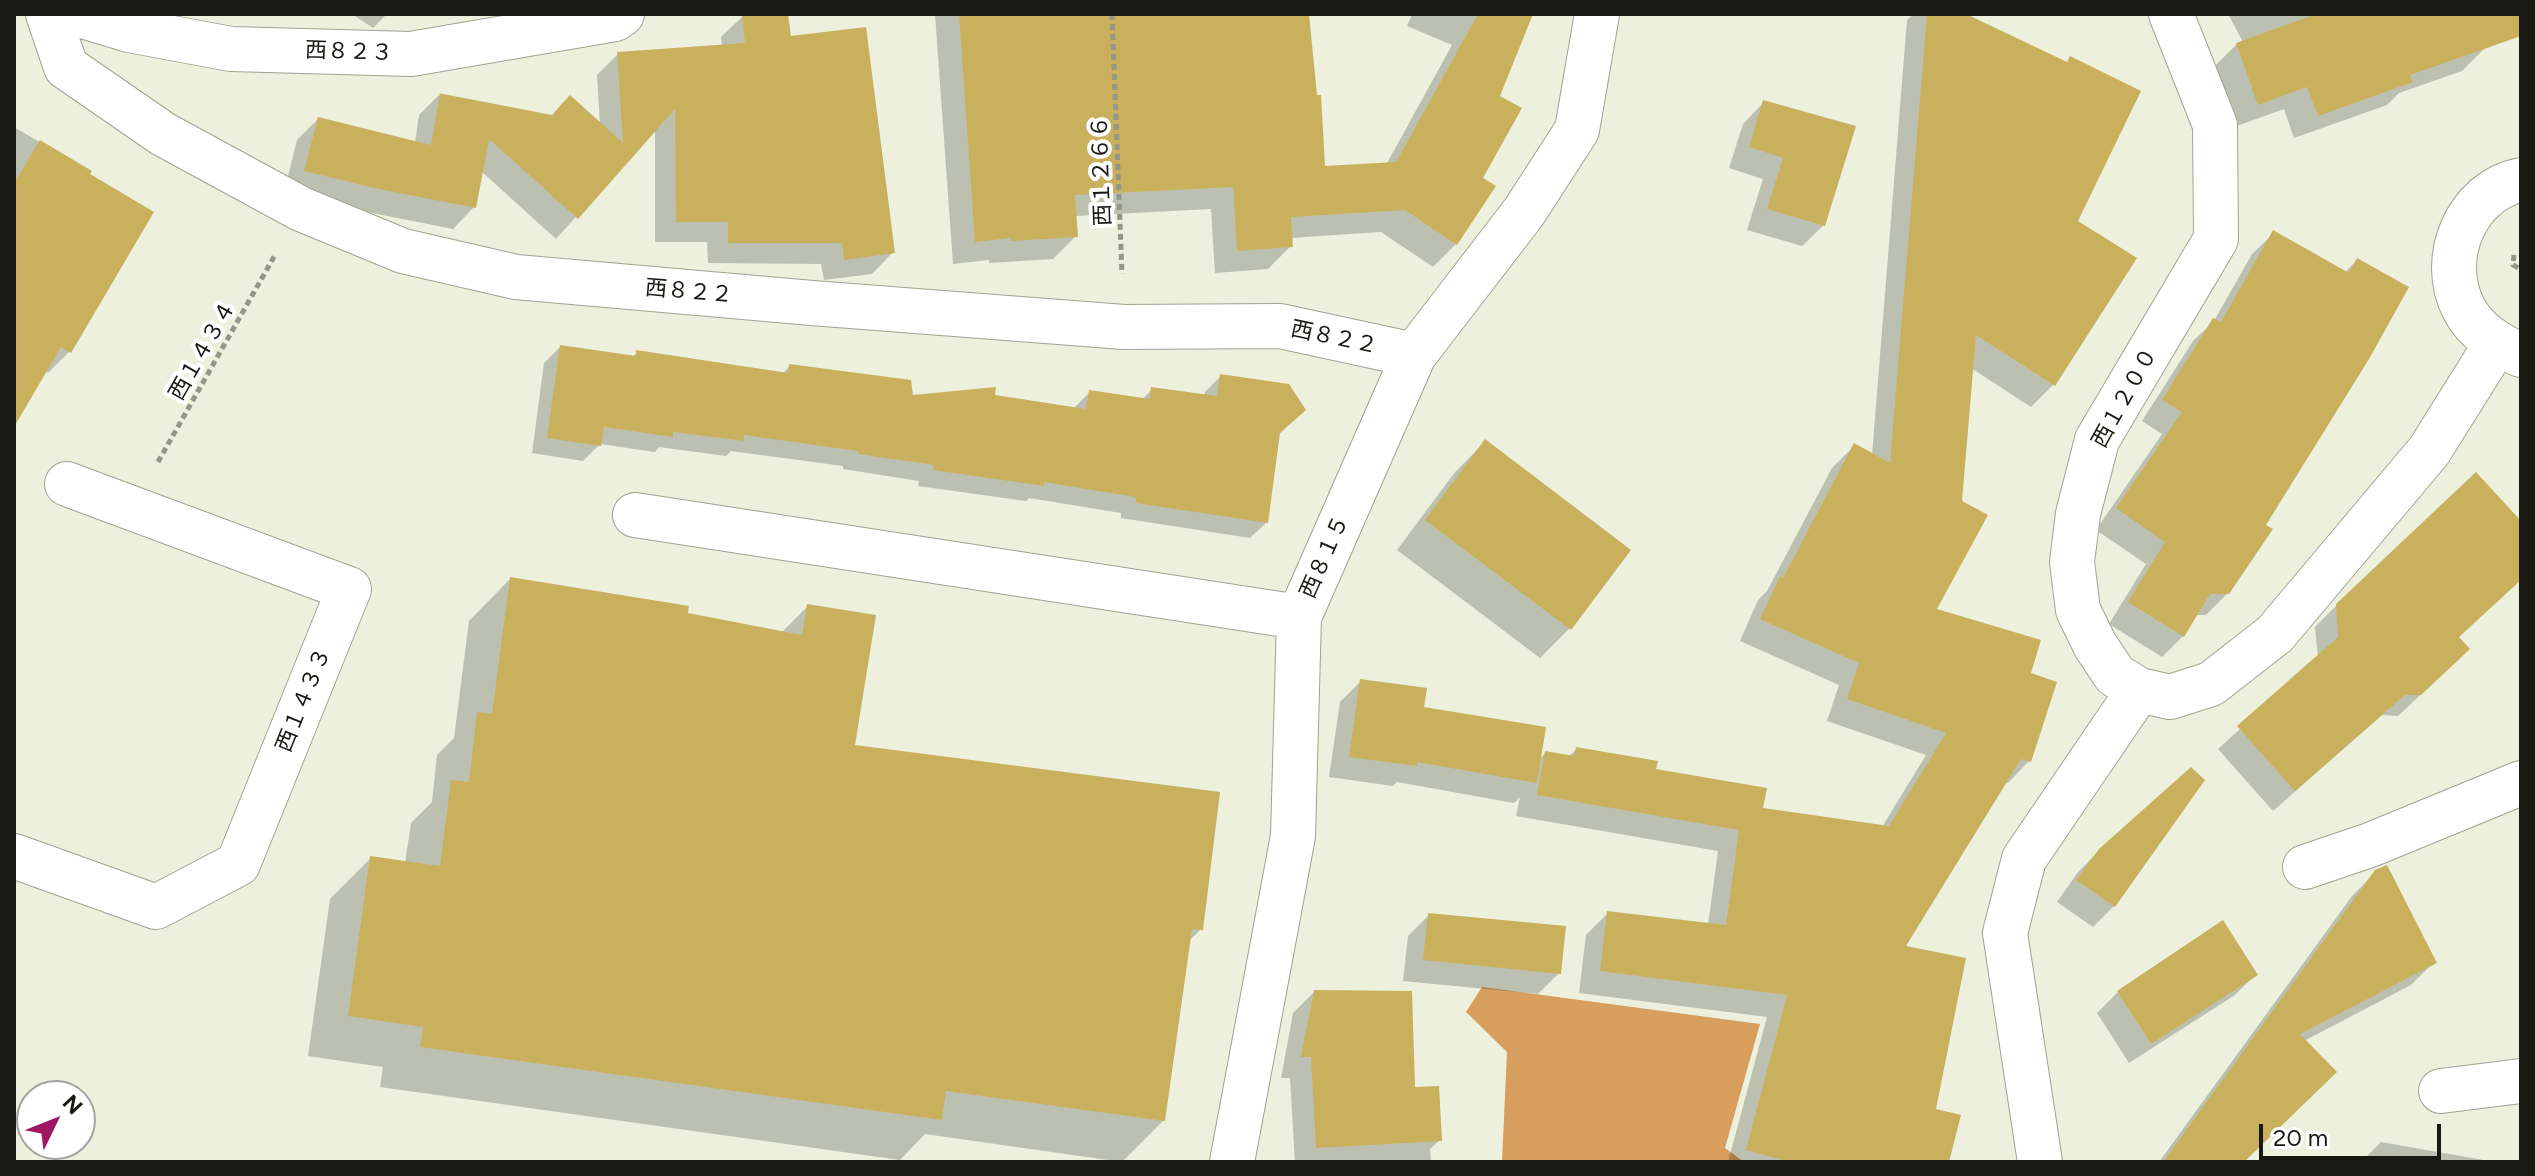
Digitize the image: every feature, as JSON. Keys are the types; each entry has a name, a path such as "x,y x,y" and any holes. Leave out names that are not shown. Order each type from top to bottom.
{"street":[{"name":"西８２２","path":"48,14 66,67 163,134 301,209 403,251 516,277 1124,327 1280,326 1414,355"},
{"name":"西８２３","path":"76,14 129,30 231,49 411,54 615,19 622,14"},
{"name":"西８１５","path":"1232,1162 1293,836 1299,617 1414,355 1524,212 1577,130 1597,14"},
{"name":"西１２００","path":"2139,690 2115,675 2095,645 2078,610 2072,562 2078,514 2097,440 2216,239 2215,125 2171,14"},
{"path":"2040,1162 2005,933 2024,859 2139,690 2170,697 2211,684 2275,634 2429,451 2509,350 2478,327 2464,310 2456,286 2454,265 2457,239 2480,200 2493,189 2521,180"},
{"name":"西１４３３","path":"14,856 156,907 238,864 349,589 67,484"},
{"path":"635,515 1299,617"},
{"path":"2305,867 2370,845 2521,783"},
{"path":"2441,1091 2521,1081"}],"path":[{"name":"西１２６６","path":"1112,14 1124,327"},
{"name":"西１４３４","path":"132,508 301,209"},
{"path":"2515,253 2513,265 2521,269"}],"shaded area":[{"path":"1482,987 1760,1024 1725,1148 1744,1162 1502,1162 1507,1052 1466,1012"}],"building":[{"path":"742,14 788,14 791,36 866,27 895,253 844,260 842,243 728,243 728,222 676,222 675,109 578,219 489,139 476,208 304,171 318,117 431,145 438,93 552,115 570,95 623,143 617,52 745,43"},
{"path":"959,14 1309,14 1317,95 1321,95 1325,166 1396,162 1478,14 1533,14 1500,96 1522,108 1483,178 1496,186 1457,245 1405,210 1291,217 1293,247 1237,251 1233,187 1075,195 1078,237 975,242"},
{"path":"1927,14 1966,14 2067,62 2070,56 2141,91 2078,221 2137,258 2055,386 1976,335 1962,501 1988,515 1937,609 2041,640 2031,673 2057,682 2031,762 2021,759 1906,946 1966,958 1936,1109 1961,1115 1949,1162 1790,1162 1746,1150 1787,995 1600,971 1607,911 1726,925 1739,830 1537,795 1545,751 1574,756 1576,747 1658,761 1656,769 1767,788 1763,808 1889,826 1946,733 1847,699 1859,663 1760,619 1780,576 1783,578 1854,443 1890,463"},
{"path":"2316,14 2521,14 2521,36 2410,75 2413,82 2318,116 2307,87 2258,105 2236,43"},
{"path":"1763,100 1856,126 1825,226 1767,209 1783,158 1749,147"},
{"path":"40,140 154,212 71,353 61,347 14,427 14,183"},
{"path":"2273,230 2349,273 2357,258 2409,287 2369,359 2266,525 2273,529 2229,594 2210,594 2184,637 2128,602 2165,542 2116,508 2182,412 2162,400 2213,318 2221,322"},
{"path":"560,345 636,356 636,350 788,373 789,364 911,380 913,395 996,387 995,395 1086,409 1089,390 1150,399 1151,387 1217,396 1220,374 1289,384 1306,410 1280,433 1268,523 1136,503 1136,497 1044,482 1044,486 933,470 934,465 744,435 744,441 673,432 673,437 604,427 601,446 547,438"},
{"path":"1485,439 1631,550 1571,630 1425,520"},
{"path":"2476,472 2521,521 2521,580 2459,637 2470,649 2421,695 2405,695 2295,791 2237,726 2338,637 2336,604"},
{"path":"510,577 689,606 688,613 802,635 807,604 876,615 855,745 1220,792 1203,930 1192,929 1165,1121 946,1091 942,1120 420,1047 423,1027 348,1016 370,856 440,866 451,780 469,782 477,712 492,714"},
{"path":"1360,679 1427,688 1424,707 1546,727 1537,783 1417,762 1417,766 1349,757"},
{"path":"2191,767 2205,780 2115,907 2076,880 2099,849"},
{"path":"2387,865 2437,963 2300,1034 2337,1072 2244,1162 2163,1162 2375,870"},
{"path":"1428,913 1566,926 1561,974 1423,960"},
{"path":"2223,920 2258,975 2151,1044 2117,991"},
{"path":"1314,990 1412,991 1415,1087 1439,1086 1442,1141 1316,1148 1311,1057 1301,1057"}]}
